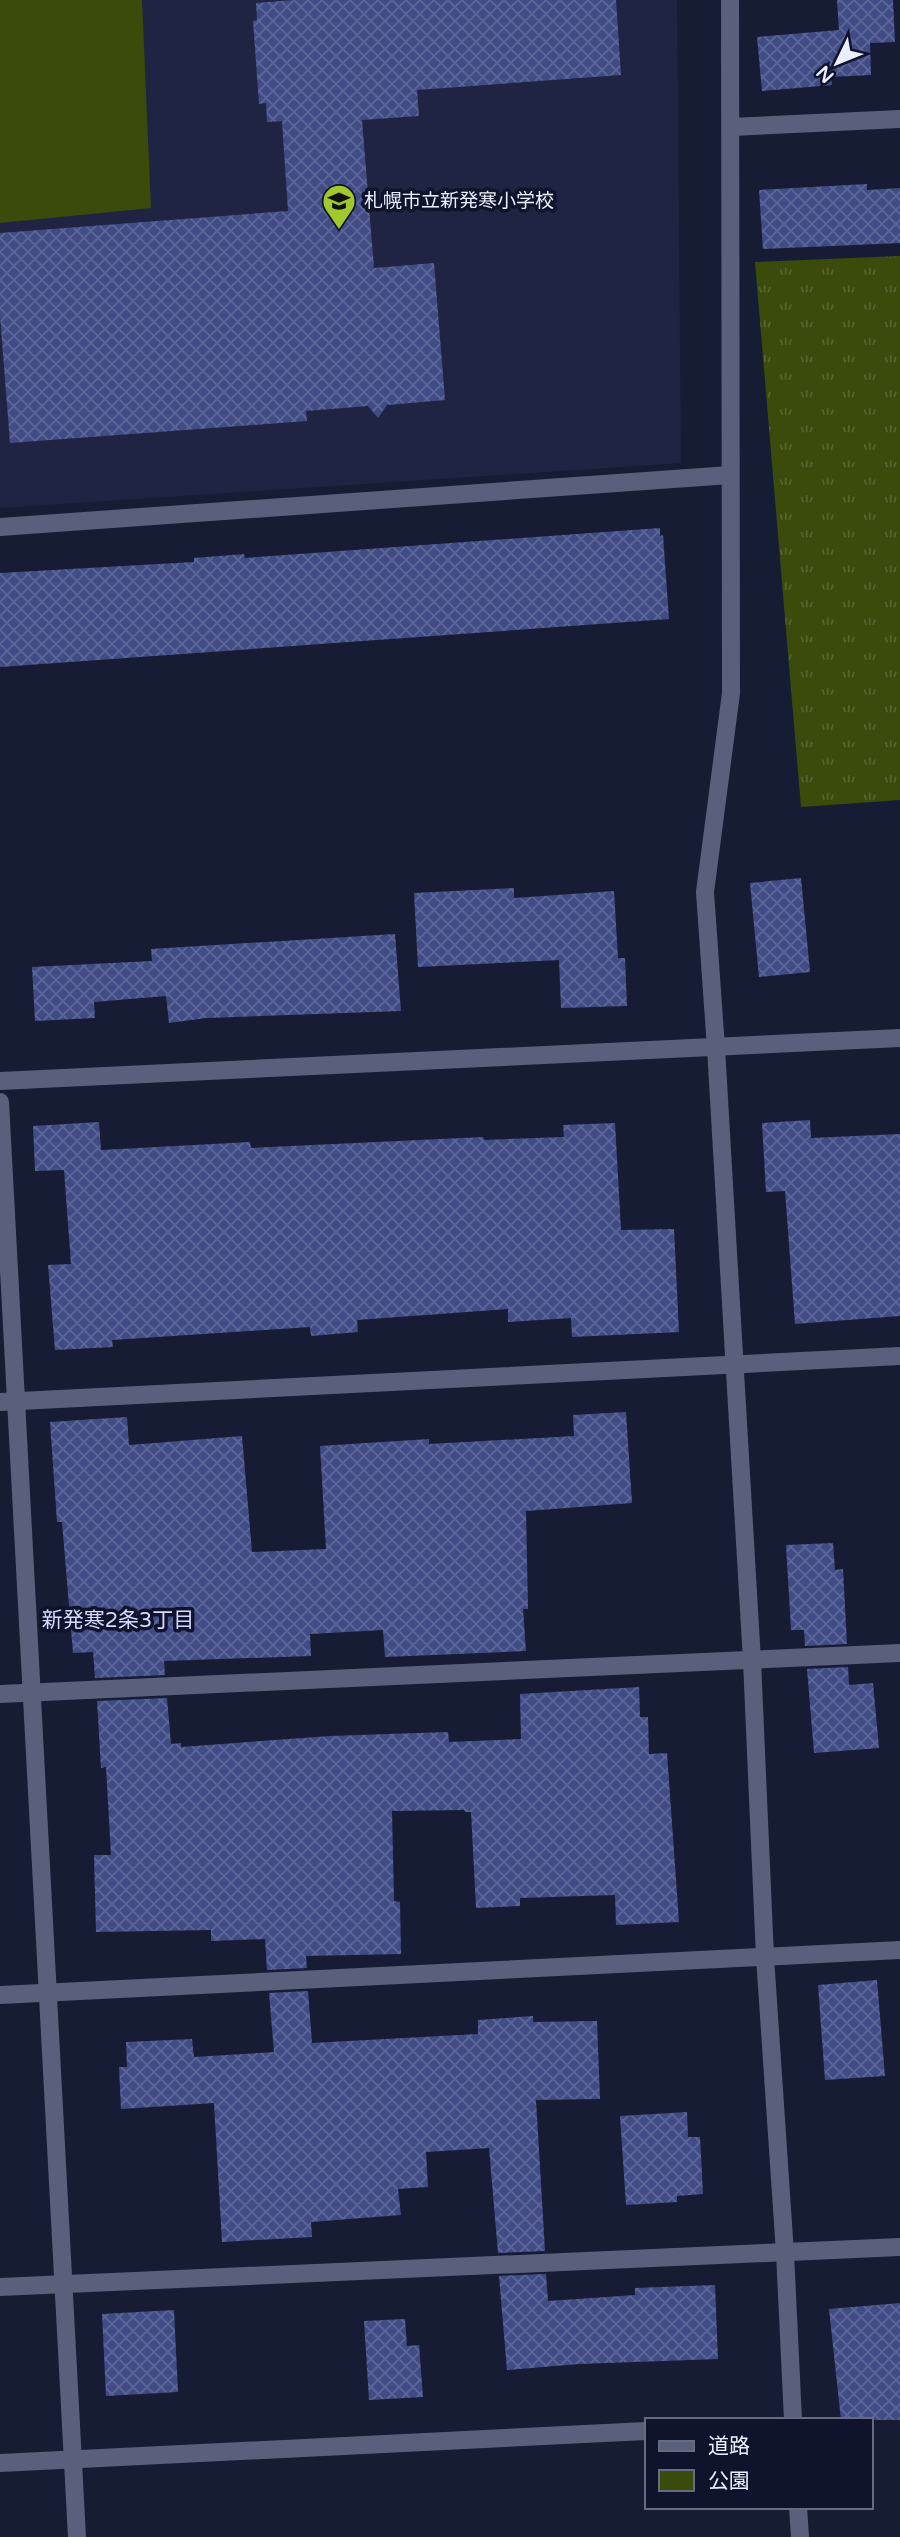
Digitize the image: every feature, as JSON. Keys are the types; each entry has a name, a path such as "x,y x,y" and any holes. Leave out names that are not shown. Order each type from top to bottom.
{"street":[{"path":"730,0 731,693 705,892 752,1661 765,1957 793,2418"},
{"path":"732,127 900,119"},
{"path":"0,527 730,475"},
{"path":"0,1082 900,1038"},
{"path":"0,1102 7,1401 31,1693 61,2283 77,2537"},
{"path":"7,1401 900,1356"},
{"path":"0,1694 900,1653"},
{"path":"0,1995 900,1950"},
{"path":"0,2287 900,2247"},
{"path":"0,2463 645,2431"},
{"path":"798,2509 800,2537"}],"shaded area":[{"name":"札幌市立新発寒小学校","path":"0,0 677,0 681,463 0,508"}],"green space":[{"path":"0,0 142,0 151,208 0,223"},
{"path":"900,256 900,800 801,807 755,262"}],"building":[{"path":"293,0 616,0 621,75 417,90 419,116 362,120 374,268 434,263 445,400 387,405 378,418 368,406 306,411 307,421 10,443 0,316 0,233 288,211 282,121 267,122 266,103 259,104 253,21 257,20 256,3"},
{"path":"837,0 893,0 895,42 870,43 871,75 831,77 832,85 762,91 757,37 839,30"},
{"path":"867,184 867,190 900,188 900,243 763,249 759,190"},
{"path":"660,528 660,536 663,535 669,619 0,667 0,573 194,562 194,558 244,554 245,558"},
{"path":"801,878 810,972 759,977 750,883"},
{"path":"514,888 514,898 614,891 618,958 625,958 627,1006 561,1008 559,960 418,967 414,893"},
{"path":"395,934 401,1011 206,1018 169,1023 166,996 94,1002 95,1018 35,1021 32,967 152,961 151,949"},
{"path":"810,1120 811,1138 900,1134 900,1316 795,1324 785,1191 766,1192 762,1123"},
{"path":"99,1122 101,1150 250,1142 251,1148 483,1137 484,1140 564,1137 563,1125 615,1123 621,1230 674,1229 679,1332 572,1337 571,1318 508,1322 508,1309 357,1320 358,1332 311,1336 310,1327 112,1340 113,1347 55,1350 48,1265 71,1264 64,1170 35,1171 33,1126"},
{"path":"626,1412 632,1503 526,1511 528,1609 523,1609 526,1651 385,1657 383,1630 310,1634 311,1656 164,1661 165,1675 95,1678 93,1652 73,1653 62,1522 57,1522 50,1422 127,1417 129,1445 242,1436 252,1552 326,1549 320,1446 429,1439 429,1444 574,1436 573,1415"},
{"path":"833,1543 835,1570 843,1569 847,1644 805,1646 804,1630 791,1630 786,1545"},
{"path":"848,1667 849,1685 873,1683 879,1748 814,1753 807,1669"},
{"path":"639,1687 640,1717 648,1717 649,1754 667,1753 679,1922 616,1925 615,1895 520,1898 520,1906 476,1908 471,1812 392,1811 394,1901 400,1902 401,1954 306,1956 307,1968 267,1970 265,1939 211,1941 211,1930 96,1932 94,1855 111,1855 106,1767 101,1768 97,1701 167,1698 171,1744 181,1743 181,1747 330,1736 448,1732 449,1742 521,1739 520,1694"},
{"path":"877,1980 885,2076 825,2080 818,1985"},
{"path":"308,1991 312,2043 478,2034 478,2020 533,2016 533,2022 597,2021 600,2099 536,2100 545,2251 498,2253 489,2148 426,2152 428,2187 398,2189 401,2215 311,2222 312,2237 222,2242 214,2103 121,2109 119,2067 127,2067 126,2042 192,2039 194,2057 274,2052 269,1993"},
{"path":"687,2112 688,2137 700,2137 703,2194 677,2196 677,2202 626,2205 620,2116"},
{"path":"546,2274 548,2301 635,2295 635,2288 715,2285 718,2359 579,2364 507,2370 499,2276"},
{"path":"900,2303 900,2420 841,2418 829,2309"},
{"path":"174,2310 178,2392 106,2396 102,2314"},
{"path":"405,2319 407,2346 419,2345 423,2397 369,2400 364,2321"}],"place":[{"name":"札幌市立新発寒小学校","path":"339,231"}],"district":[{"name":"新発寒2条3丁目","path":"118,1620"}]}
